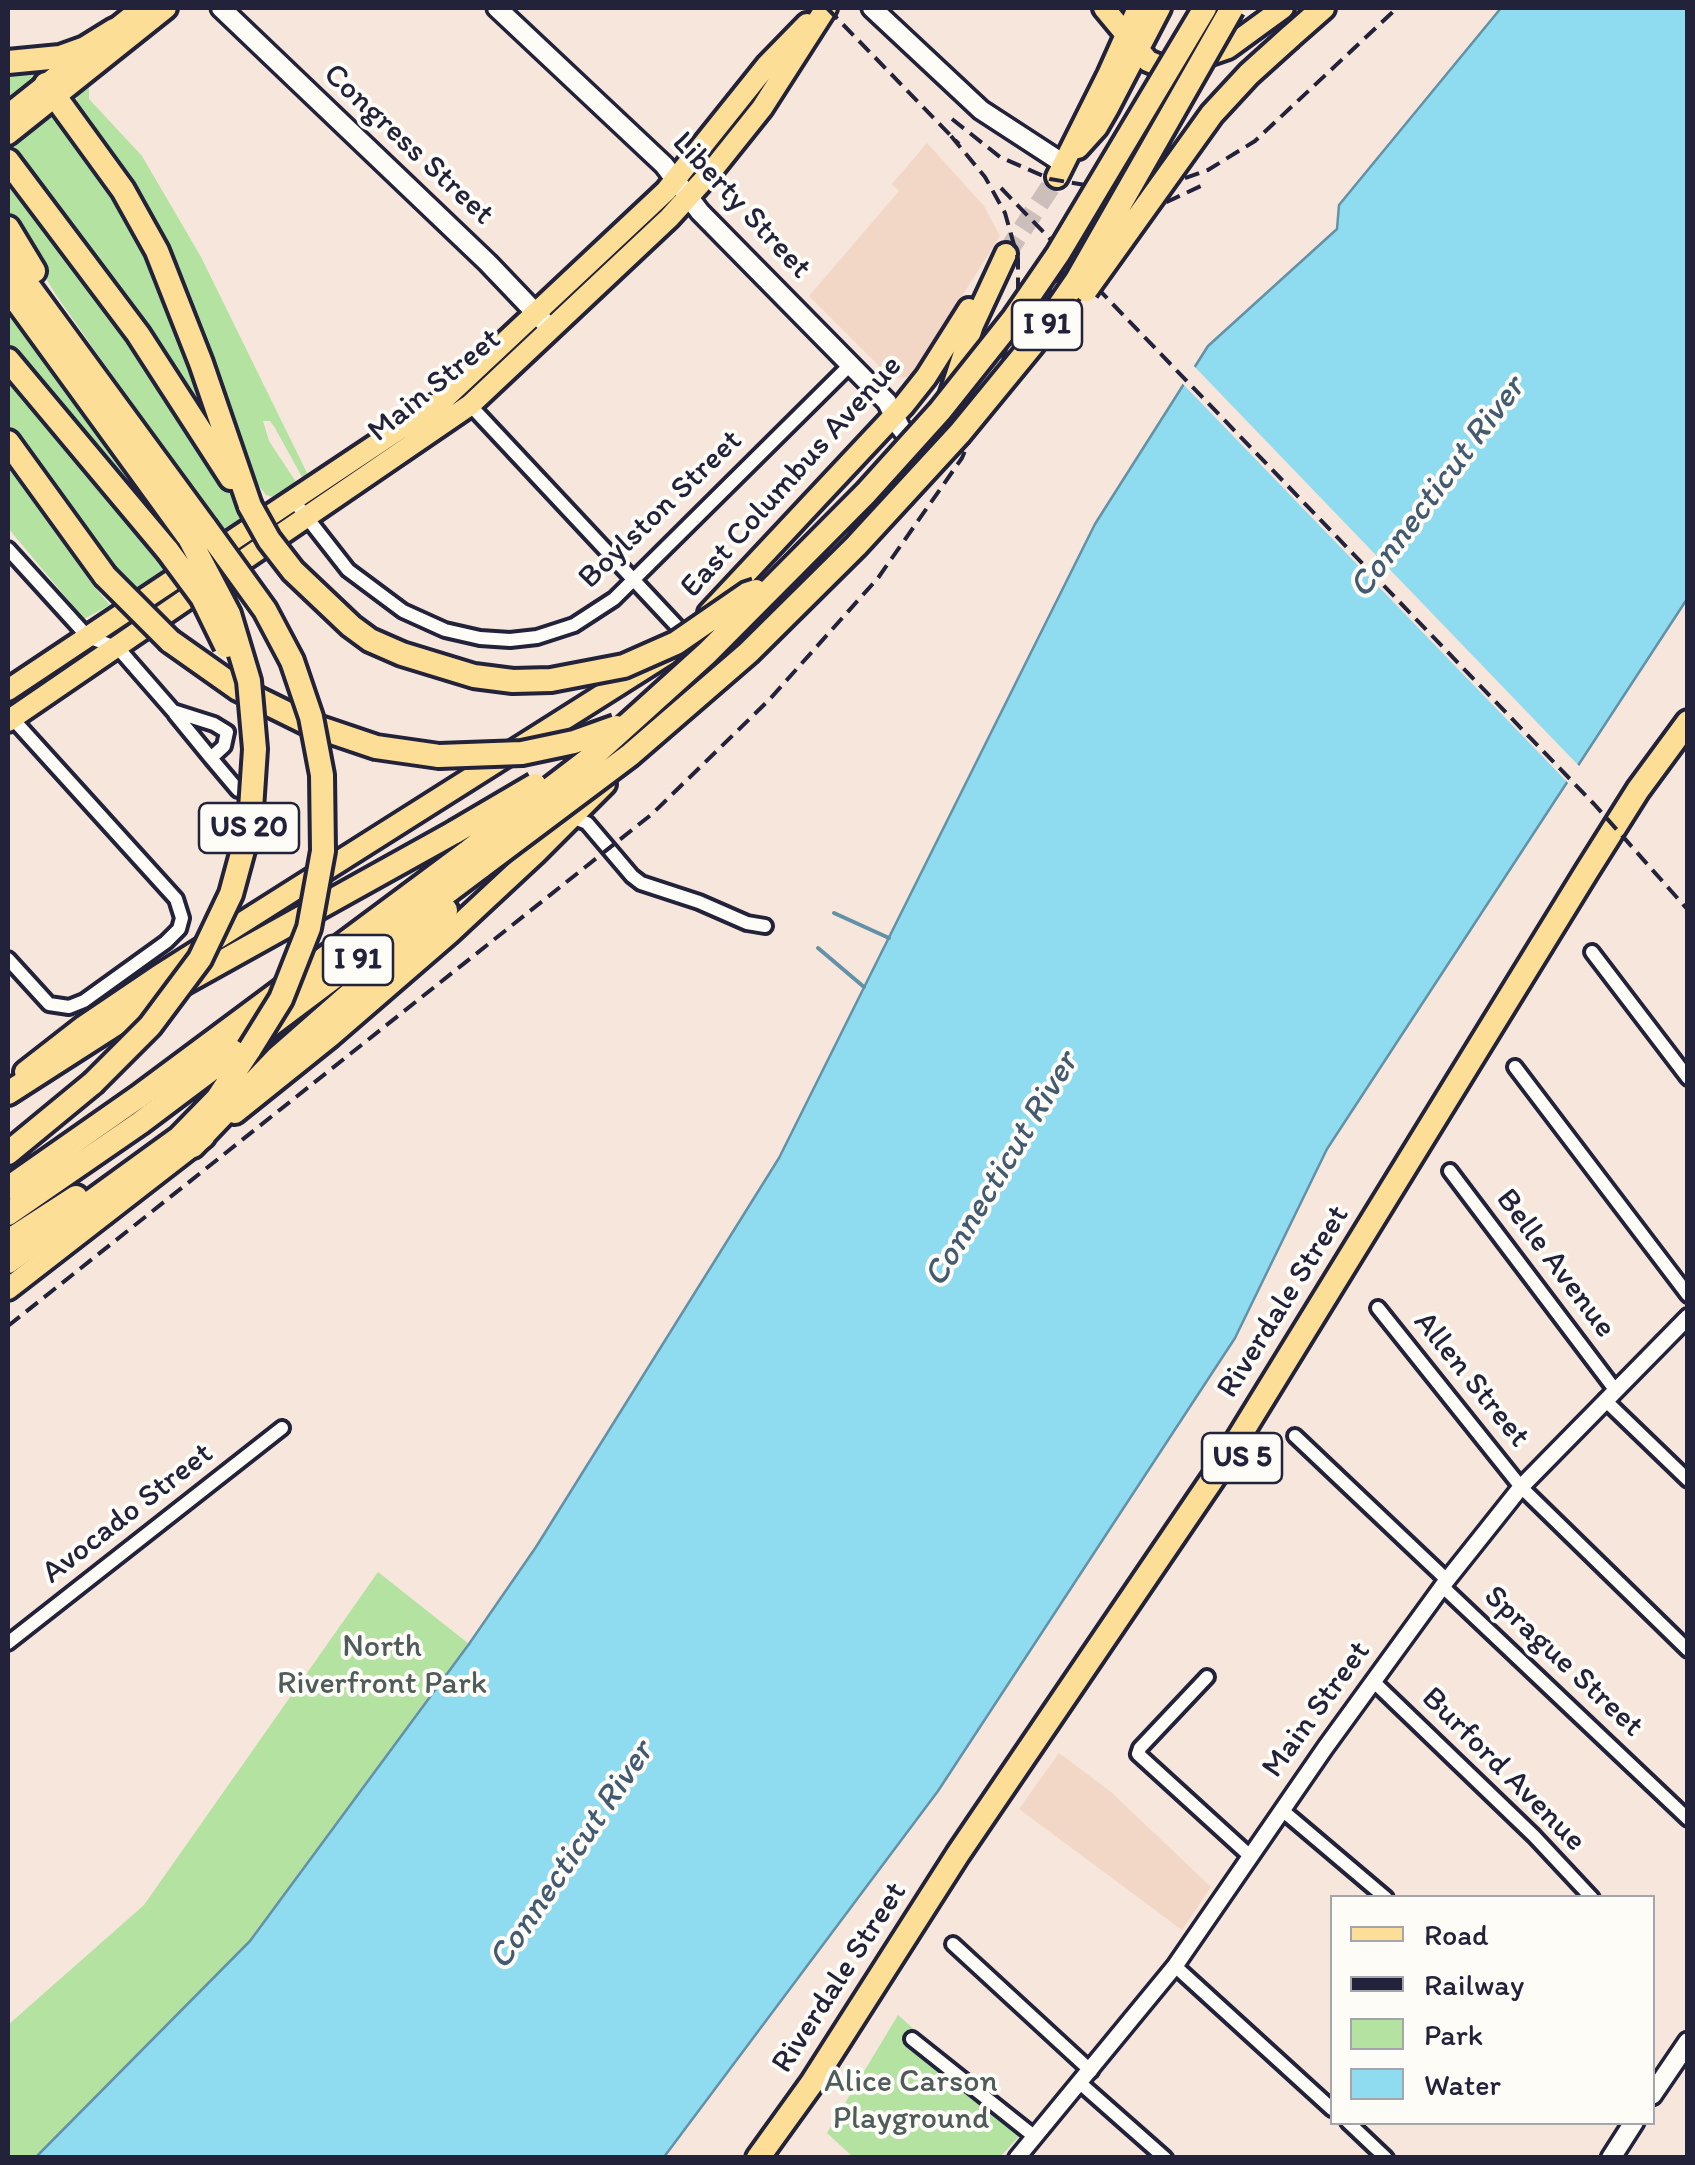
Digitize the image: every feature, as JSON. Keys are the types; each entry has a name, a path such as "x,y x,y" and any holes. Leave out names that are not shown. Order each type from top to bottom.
{"highway":[{"name":"I 91","path":"8,1214 140,1123 480,864 774,586 918,436 1014,318 1078,222 1205,8"},
{"name":"I 91","path":"8,1188 480,864 571,809 804,600 935,462 1009,374 1078,280 1232,8"},
{"path":"1009,374 1046,338 1094,280 1220,104 1323,8"},
{"path":"8,62 60,57 85,48 114,30"},
{"path":"51,90 123,190 157,251 250,506"},
{"path":"8,442 104,576 170,641 238,689 311,725 376,747 439,756 522,753 589,738 650,709 730,651 852,533 980,390 1052,297 1160,132"},
{"path":"8,160 138,334 269,540 306,586 370,640 438,666 493,679 551,680 624,666 676,642 747,594 774,586"},
{"path":"8,228 81,358"},
{"name":"US 20","path":"8,258 81,358 197,532 249,681 255,736 252,811 235,882 200,959 150,1026 91,1084 8,1136"},
{"name":"US 20","path":"8,289 197,532 265,610 292,661 311,718 322,775 324,832 314,909 289,982 218,1098 192,1127 117,1177 8,1262"},
{"path":"8,360 168,552 208,608 232,662 248,738 252,811"},
{"path":"8,1090 155,999 544,780 678,678"},
{"name":"Riverdale Street","path":"758,2158 812,2083 958,1854 1222,1466 1638,790 1688,722"},
{"name":"Riverdale Street","path":"775,2158 868,2024 989,1829 1238,1464 1601,875 1688,744"},
{"path":"193,1146 278,1058 480,864"},
{"path":"8,1153 91,1084"},
{"path":"8,1241 117,1177"}],"main road":[{"path":"8,134 114,30 142,8"},
{"path":"8,116 166,8"},
{"name":"Congress Street","path":"221,8 544,321"},
{"name":"Liberty Street","path":"497,8 664,165 682,189 887,402 923,459"},
{"path":"872,8 980,110 1060,170 1133,41 1160,8"},
{"path":"1104,8 1148,60 1167,69 1228,48 1283,8"},
{"path":"1133,41 1138,8"},
{"name":"Main Street","path":"10,719 470,404 544,321 762,108 823,10"},
{"name":"East Columbus Avenue","path":"8,1090 54,1049 134,992 614,690 685,637 926,377 1006,254 973,326 937,436 923,459"},
{"name":"Main Street","path":"8,690 427,412 544,321"},
{"path":"8,1289 193,1146 390,986 478,908 571,809 890,498 923,459"},
{"path":"720,600 720,615 728,628 742,634 757,631"},
{"path":"1655,2091 1688,2042"},
{"path":"1611,2158 1632,2125"}],"street":[{"name":"Boylston Street","path":"294,501 337,558 374,592 416,618 480,638 524,639 561,630 602,608 634,579 850,364"},
{"path":"470,404 716,670"},
{"path":"8,549 88,636 118,648 238,790"},
{"path":"173,711 227,732 224,746 211,758"},
{"path":"8,959 48,1004 69,1007 170,938 180,926 182,914 172,896 10,719"},
{"path":"571,809 635,880 747,923 765,926"},
{"path":"1592,952 1688,1078"},
{"path":"1515,1067 1688,1295"},
{"name":"Belle Avenue","path":"1450,1171 1610,1396 1688,1480"},
{"name":"Allen Street","path":"1378,1308 1521,1487 1688,1650"},
{"name":"Main Street","path":"1017,2158 1175,1966 1374,1682 1521,1487 1688,1317"},
{"name":"Avocado Street","path":"8,1642 282,1428"},
{"name":"Sprague Street","path":"1295,1436 1688,1819"},
{"path":"1207,1677 1138,1754 1250,1856"},
{"name":"Burford Avenue","path":"1374,1682 1524,1826 1589,1895"},
{"path":"1282,1810 1382,1895"},
{"path":"954,1944 1165,2158"},
{"path":"1175,1966 1330,2106"},
{"path":"912,2039 1035,2137"},
{"path":"1351,2125 1386,2158"}],"shaded area":[{"path":"927,143 984,206 1000,236 915,370 907,377 895,378 809,296 899,191 892,184"},
{"path":"1059,1753 1111,1792 1211,1887 1182,1930 1019,1809"}],"green space":[{"path":"46,69 36,79 8,105 8,70"},
{"path":"89,81 89,99 142,156 201,257 308,475 302,477 275,428 270,421 263,421 269,441 296,482 276,498 266,495 256,482 226,410 76,107 77,95"},
{"path":"53,111 134,223 217,431 116,283 11,143"},
{"path":"8,177 81,270 245,516 225,530 56,295 8,214"},
{"path":"8,311 178,543 172,547 8,347"},
{"path":"8,370 169,567 132,591 109,569 8,426"},
{"path":"8,465 110,605 84,619 8,528"},
{"path":"80,650 87,661 8,713 8,698"},
{"name":"North Riverfront Park","path":"378,1572 469,1644 250,1941 35,2157 8,2157 8,2025 144,1905"},
{"name":"Alice Carson Playground","path":"898,2015 1026,2129 999,2158 853,2157 827,2133"}],"water":[{"name":"Connecticut River","path":"1501,8 1687,8 1687,599 1327,1149 1235,1338 938,1791 664,2157 35,2158 250,1941 536,1547 779,1158 1095,524 1208,346 1337,229 1339,205"}],"pier":[{"path":"1191,363 1581,768 1570,785 1180,381"}],"waterway":[{"path":"834,913 889,938"},
{"path":"818,948 864,987"}],"tunnel":[{"path":"1006,254 1057,177"}],"railway":[{"path":"827,8 959,144"},
{"path":"952,119 1000,157 1050,179 1109,189 1166,185 1208,170 1255,141 1397,8"},
{"path":"8,1326 652,814 769,700 878,578 962,458 1001,366 1018,310 1018,259 1005,213 985,177 951,136"},
{"path":"1018,340 1037,308 1091,246 1122,223 1205,184"},
{"path":"1001,188 1594,804 1688,910"}]}
